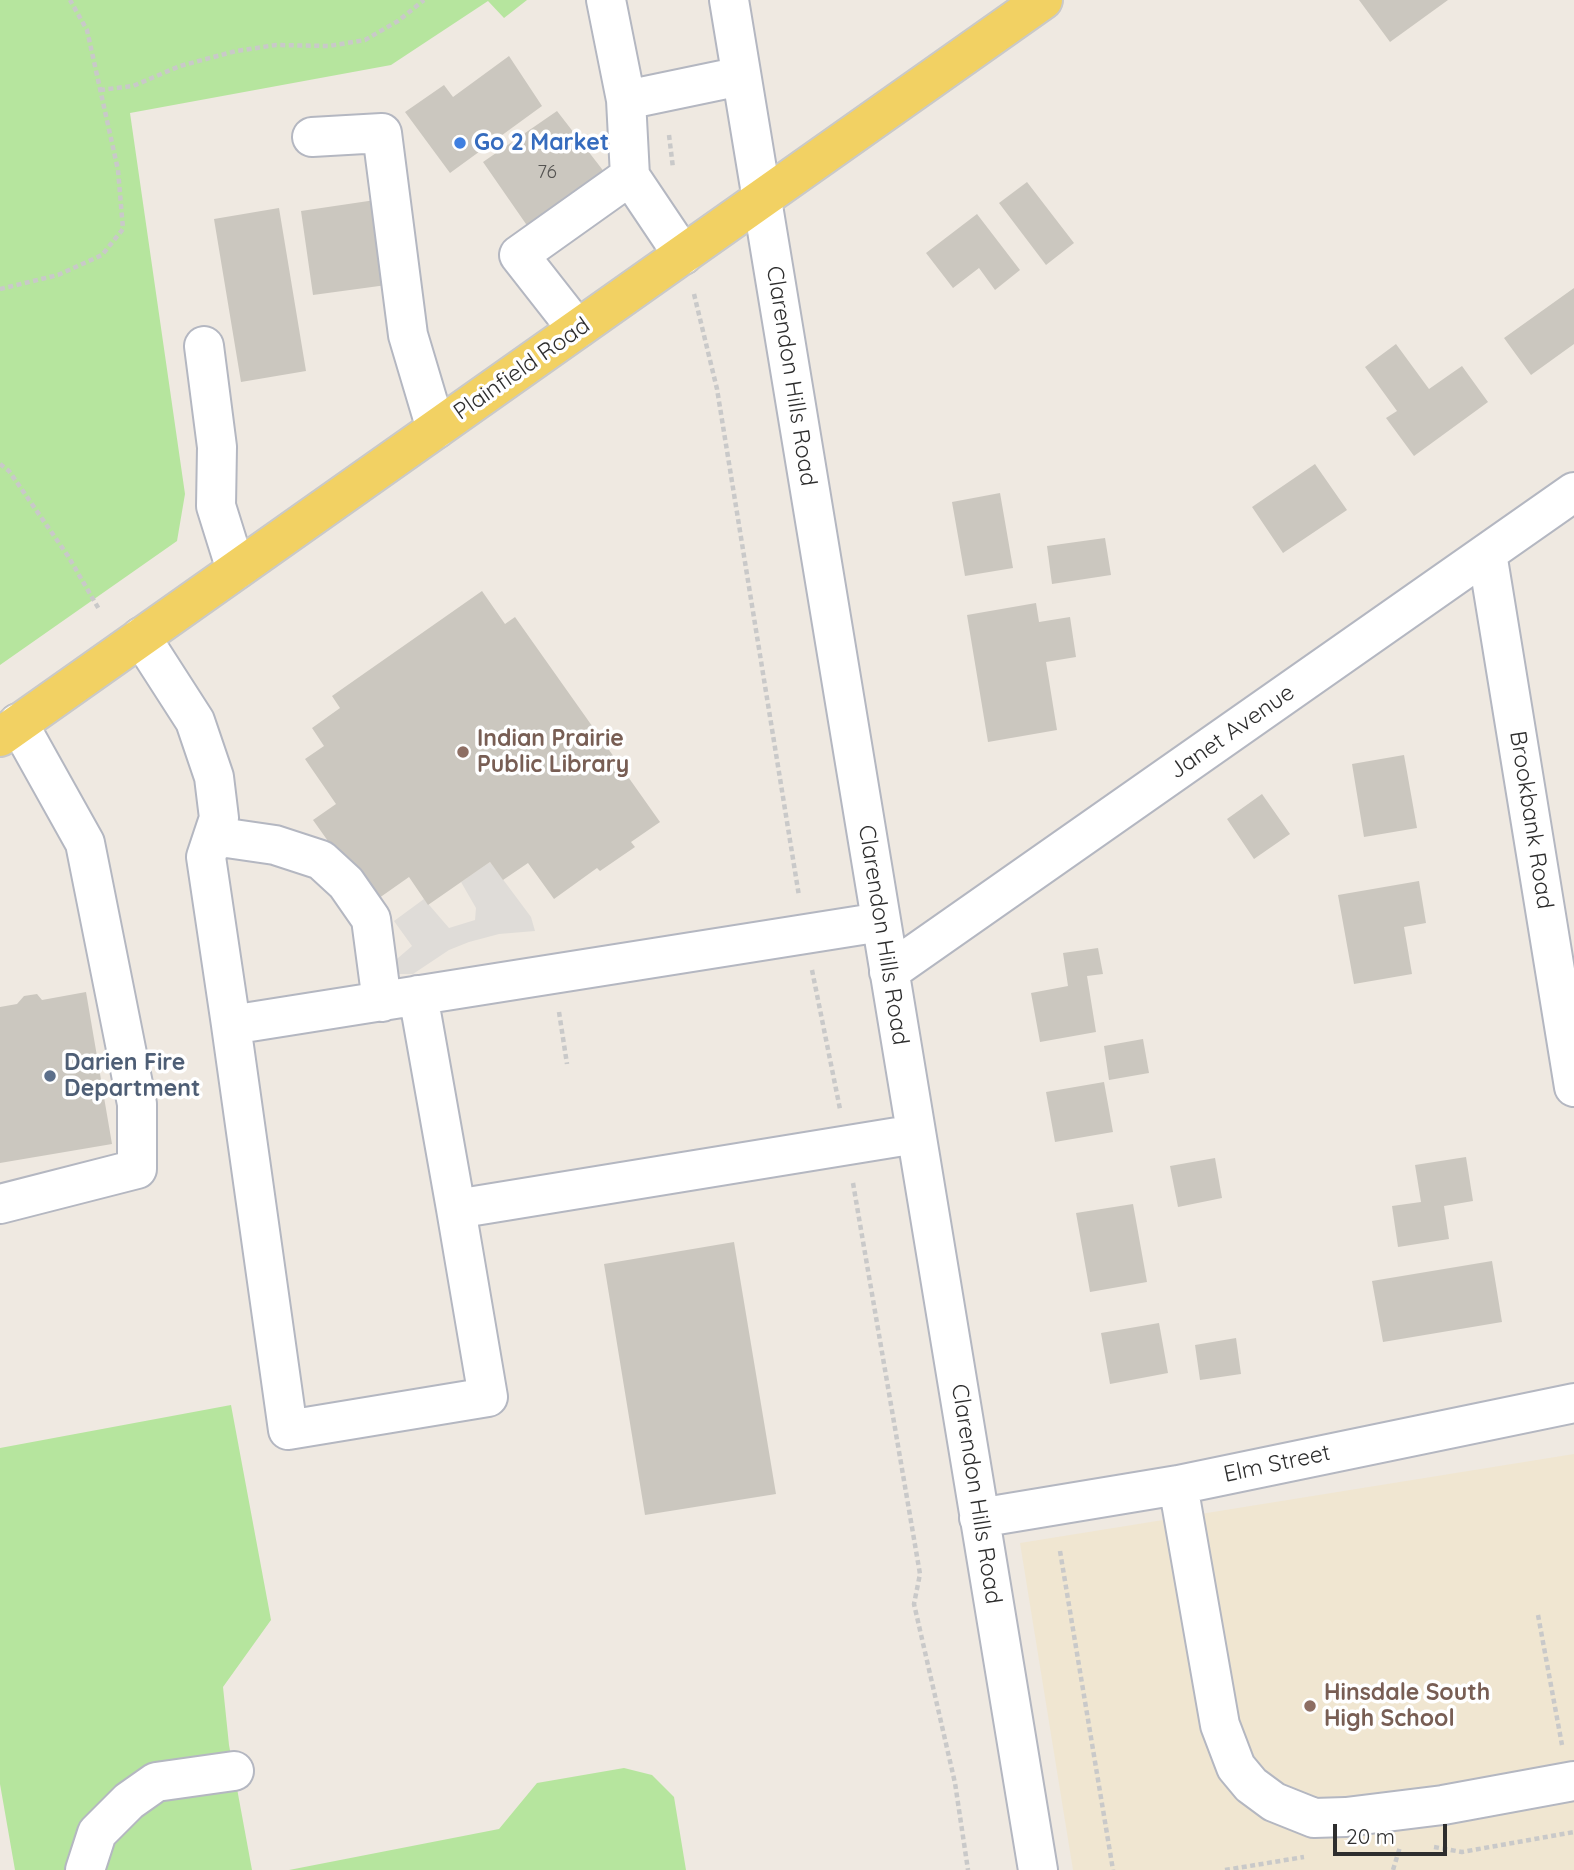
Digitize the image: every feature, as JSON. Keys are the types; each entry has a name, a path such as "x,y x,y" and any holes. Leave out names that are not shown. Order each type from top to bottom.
{"main road":[{"name":"Plainfield Road","path":"9,730 1043,0"}],"street":[{"path":"606,0 626,100 630,176 683,255"},
{"name":"Clarendon Hills Road","path":"729,0 1038,1870"},
{"path":"626,100 741,76"},
{"path":"312,137 382,133 408,335 436,429"},
{"path":"577,329 519,255 630,176"},
{"path":"204,346 217,447 216,506 236,569"},
{"name":"Janet Avenue","path":"889,972 1574,492"},
{"name":"Brookbank Road","path":"1487,553 1574,1087"},
{"path":"141,637 195,721 214,777 219,818 213,836 206,857 288,1430 488,1397 456,1209 400,998 371,919 346,883 321,860 275,845 213,836"},
{"path":"0,1204 137,1169 136,1104 85,843 9,730"},
{"path":"232,1025 881,922"},
{"path":"456,1209 916,1134"},
{"name":"Elm Street","path":"979,1518 1178,1485 1574,1403"},
{"path":"1178,1485 1220,1725 1236,1767 1258,1791 1273,1802 1314,1818 1335,1818 1443,1805 1571,1781"},
{"path":"85,1870 97,1833 128,1801 156,1782 234,1771"}],"path":[{"path":"0,289 58,275 102,255 123,229 118,170 87,30 69,0"},
{"path":"100,90 133,86 180,66 236,51 276,46 329,46 365,40 398,21 424,0"},
{"path":"695,301 717,389 800,903"},
{"path":"0,464 9,471 53,534 100,611"},
{"path":"811,964 846,1144 920,1574 915,1605 955,1783 968,1870"},
{"path":"557,1006 567,1064"},
{"path":"1060,1551 1113,1870"},
{"path":"1538,1615 1571,1781"},
{"path":"1393,1870 1402,1841"}],"shaded area":[{"path":"490,862 531,917 535,931 499,934 469,942 449,950 413,974 398,974 391,964 412,946 394,921 424,899 449,928 475,920 476,908 461,882"},
{"name":"Hinsdale South High School","path":"1574,1454 1574,1870 1073,1870 1020,1543"}],"green space":[{"path":"0,0 527,0 504,18 488,1 391,65 130,113 185,494 177,541 0,665"},
{"path":"231,1405 271,1620 223,1687 229,1745 252,1870 15,1870 0,1784 0,1448"},
{"path":"624,1768 652,1775 674,1797 686,1870 289,1870 499,1829 537,1783"}],"building":[{"path":"1359,0 1448,0 1390,42"},
{"name":"Go 2 Market","path":"509,56 542,106 450,173 405,112 444,85 453,97"},
{"path":"557,111 612,182 535,237 483,162"},
{"path":"1027,182 1074,243 1046,265 999,203"},
{"path":"382,199 394,284 313,295 301,211"},
{"path":"279,208 306,371 241,382 214,219"},
{"path":"977,214 1020,270 995,290 979,268 953,288 926,253"},
{"path":"1574,288 1574,344 1531,375 1504,338"},
{"path":"1396,344 1429,389 1462,366 1488,402 1414,456 1386,418 1397,411 1365,367"},
{"path":"1315,464 1347,510 1283,553 1252,507"},
{"path":"1000,493 1013,568 965,576 952,502"},
{"path":"1105,538 1111,575 1052,584 1047,546"},
{"name":"Indian Prairie Public Library","path":"482,591 505,624 515,617 660,822 631,842 635,847 600,871 597,868 554,899 528,863 503,880 490,862 428,905 409,877 372,903 313,820 336,804 305,759 324,746 312,728 340,708 332,696"},
{"path":"1036,603 1039,622 1070,617 1076,657 1046,662 1057,730 988,742 967,615"},
{"path":"1404,755 1417,828 1364,837 1352,764"},
{"path":"1262,794 1290,834 1254,859 1227,819"},
{"path":"1419,881 1426,923 1404,927 1412,974 1354,984 1338,895"},
{"path":"1098,948 1103,974 1087,976 1096,1032 1040,1042 1031,993 1068,986 1063,953"},
{"name":"Darien Fire Department","path":"86,992 112,1144 0,1163 0,1007 17,1004 24,996 37,994 42,1000"},
{"path":"1143,1039 1149,1073 1109,1080 1104,1046"},
{"path":"1104,1082 1113,1132 1055,1142 1046,1092"},
{"path":"1466,1157 1473,1201 1444,1206 1449,1239 1398,1247 1392,1206 1421,1202 1415,1165"},
{"path":"1215,1158 1222,1198 1178,1207 1170,1166"},
{"path":"1133,1204 1147,1282 1090,1292 1076,1213"},
{"path":"734,1242 776,1494 645,1515 604,1264"},
{"path":"1492,1261 1502,1322 1383,1342 1372,1281"},
{"path":"1159,1323 1168,1373 1110,1384 1101,1333"},
{"path":"1236,1338 1241,1374 1200,1380 1195,1345"}],"place":[{"name":"Go 2 Market","path":"460,143"},
{"name":"Indian Prairie Public Library","path":"463,752"},
{"name":"Darien Fire Department","path":"50,1076"},
{"name":"Hinsdale South High School","path":"1310,1706"}]}
